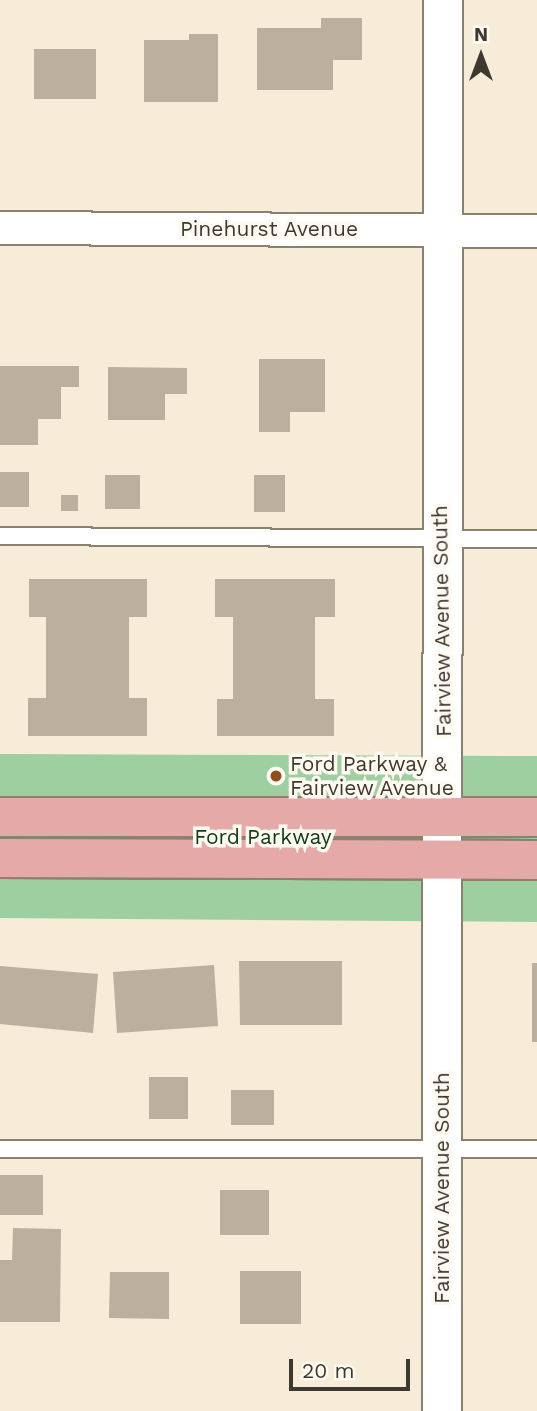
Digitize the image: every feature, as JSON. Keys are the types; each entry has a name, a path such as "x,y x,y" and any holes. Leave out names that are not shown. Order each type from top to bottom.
{"main road":[{"path":"0,817 537,817"},
{"path":"0,858 537,860"}],"street":[{"name":"Fairview Avenue South","path":"442,1411 444,816 440,538 443,0"},
{"name":"Pinehurst Avenue","path":"0,228 537,231"}],"lane":[{"path":"0,536 537,539"},
{"path":"0,1149 537,1149"}],"green space":[{"name":"Ford Parkway","path":"0,754 537,756 537,922 0,918"}],"building":[{"path":"321,18 362,18 362,60 333,60 333,90 257,90 257,28 321,28"},
{"path":"189,34 218,34 218,102 144,102 144,40 189,40"},
{"path":"34,49 96,49 96,99 34,99"},
{"path":"259,359 325,359 325,412 290,412 290,432 259,432"},
{"path":"0,366 79,366 79,387 61,387 61,419 38,419 38,445 0,445"},
{"path":"108,367 187,368 187,394 165,394 165,420 108,420"},
{"path":"0,472 29,472 29,507 0,507"},
{"path":"105,475 140,475 140,509 105,509"},
{"path":"254,475 285,475 285,512 254,512"},
{"path":"61,495 78,495 78,511 61,511"},
{"path":"29,579 147,579 147,617 129,617 129,698 147,698 147,736 28,736 28,698 46,698 46,617 29,617"},
{"path":"215,579 335,579 335,617 315,617 315,699 334,699 334,736 217,736 217,699 233,699 233,617 215,617"},
{"path":"239,961 342,961 342,1025 240,1025"},
{"path":"532,963 537,963 537,1042 532,1042"},
{"path":"214,965 218,1026 117,1033 113,972"},
{"path":"0,966 98,974 93,1033 0,1024"},
{"path":"149,1077 188,1077 188,1119 149,1119"},
{"path":"231,1090 274,1090 274,1125 231,1125"},
{"path":"0,1175 43,1175 43,1215 0,1215"},
{"path":"220,1190 269,1190 269,1235 220,1235"},
{"path":"13,1228 61,1229 60,1322 0,1322 0,1260 12,1260"},
{"path":"240,1271 301,1271 301,1324 240,1324"},
{"path":"110,1272 169,1272 169,1319 109,1318"}],"place":[{"name":"Ford Parkway & Fairview Avenue","path":"276,776"}]}
